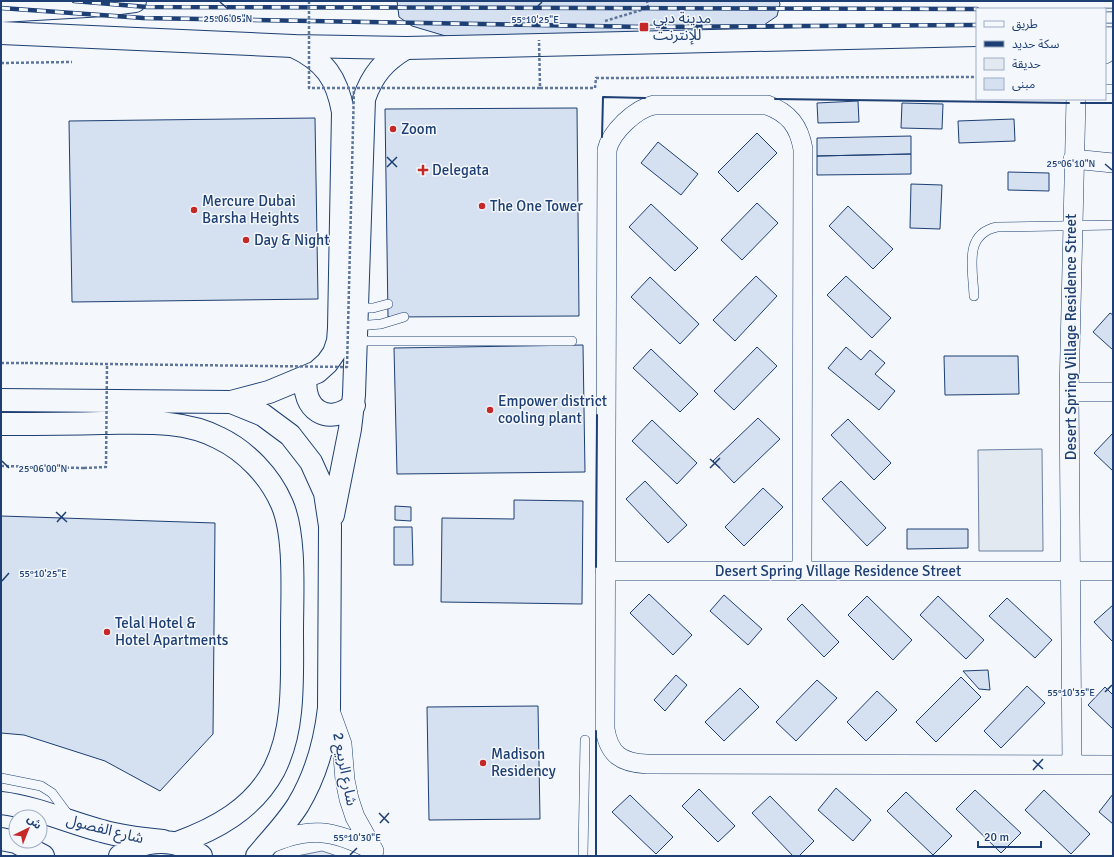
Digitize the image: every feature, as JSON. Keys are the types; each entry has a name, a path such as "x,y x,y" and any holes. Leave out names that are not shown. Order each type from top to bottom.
{"main road":[{"path":"1,11 97,6 135,1"},
{"path":"1,33 293,46 406,48 976,35"},
{"path":"1,400 231,402 269,392 317,372 326,364 334,353 338,341 343,112 340,95 330,74 323,64 310,54 293,46"},
{"path":"330,526 354,405 364,99 370,83 379,68 392,56 406,48"},
{"path":"306,377 304,388 307,399 314,408 323,414 334,416 345,413 354,405"},
{"path":"231,402 268,419 290,435 312,462 325,493 330,526 330,708 326,734 320,759 310,783 294,811 261,851"},
{"path":"1,424 159,423 190,426 219,438 245,455 266,477 282,504 289,535 292,561 292,681 290,712 285,742 273,771 250,801 233,817 206,832 170,842 145,843 129,849 120,856"},
{"name":"شارع الفصول","path":"1,803 39,811 110,833 170,842"},
{"path":"1,839 16,842 43,856"},
{"path":"170,842 195,851 201,856"}],"street":[{"name":"Desert Spring Village Residence Street","path":"1072,765 1069,392 1071,226 1075,101"},
{"path":"802,571 803,149 801,137 796,126 788,117 767,105 647,106 614,133 609,141 607,158 605,729 611,749 618,756 637,764 1113,765"},
{"path":"1073,159 1113,163"},
{"path":"1069,392 1113,392"},
{"name":"Desert Spring Village Residence Street","path":"605,571 1113,571"},
{"name":"شارع الربيع 2","path":"330,708 342,744 345,780 349,799 358,823 377,853"},
{"name":"شارع الربيع 2","path":"261,851 286,836 308,832 339,836 354,840 377,853"}],"lane":[{"path":"974,296 973,247 981,232 997,226 1113,225"},
{"path":"357,325 373,308 388,304"},
{"path":"357,325 381,324 404,317"},
{"path":"357,325 572,341"},
{"path":"583,856 585,740"},
{"path":"1,778 36,785 47,789 56,798 73,822"}],"path":[{"path":"309,1 309,88 595,88 596,78 976,77"},
{"path":"647,1 648,8"},
{"path":"539,40 540,88"},
{"path":"1,63 72,62"},
{"path":"1,363 347,367 354,88"},
{"path":"1,466 84,468 106,467 106,364"}],"green space":[{"path":"1042,449 1043,551 979,551 978,450"},
{"path":"322,851 337,856 297,856"}],"building":[{"name":"مدينة دبي للإنترنت","path":"397,1 779,1 780,4 777,16 764,25 743,33 459,40 412,26 399,17"},
{"path":"858,101 859,122 818,123 817,103"},
{"path":"902,103 943,104 942,129 901,128"},
{"name":"The One Tower","path":"577,108 579,316 388,317 385,109"},
{"name":"Mercure Dubai Barsha Heights","path":"315,118 318,299 72,302 69,121"},
{"path":"1014,119 1015,141 959,143 958,121"},
{"path":"757,133 777,153 738,192 718,172"},
{"path":"911,136 911,154 817,156 817,138"},
{"path":"658,142 698,174 681,195 641,163"},
{"path":"911,154 911,174 817,175 817,156"},
{"path":"1008,172 1049,173 1049,191 1008,190"},
{"path":"911,184 942,185 940,229 910,228"},
{"path":"757,203 778,223 742,260 721,240"},
{"path":"651,204 698,248 675,271 629,227"},
{"path":"848,206 893,249 873,269 829,226"},
{"path":"756,276 777,296 735,341 713,320"},
{"path":"846,276 891,318 872,338 827,295"},
{"path":"650,277 699,324 680,344 631,297"},
{"path":"1110,313 1113,315 1113,350 1093,332"},
{"name":"Empower district cooling plant","path":"583,345 585,472 397,474 394,348"},
{"path":"757,347 777,366 734,410 714,391"},
{"path":"846,347 861,360 870,350 885,363 875,374 895,391 879,410 828,368"},
{"path":"651,349 698,394 680,412 633,368"},
{"path":"944,356 1018,356 1019,394 945,395"},
{"path":"758,418 780,439 734,483 713,461"},
{"path":"848,419 891,463 874,480 831,435"},
{"path":"652,420 697,463 677,484 632,441"},
{"path":"1113,433 1113,471 1094,453"},
{"path":"645,481 687,525 668,543 626,499"},
{"path":"841,481 886,528 867,546 822,499"},
{"path":"763,488 783,507 744,546 725,527"},
{"path":"514,500 583,501 582,604 441,602 442,518 514,519"},
{"path":"395,506 411,507 411,521 395,520"},
{"name":"Telal Hotel & Hotel Apartments","path":"1,516 215,523 213,734 160,791 105,761 24,735 1,733"},
{"path":"394,527 412,527 413,565 394,565"},
{"path":"907,529 968,529 968,548 907,549"},
{"path":"649,594 692,635 673,655 630,613"},
{"path":"724,595 762,629 748,645 710,611"},
{"path":"867,596 912,640 893,660 848,615"},
{"path":"938,596 984,640 966,659 920,615"},
{"path":"1007,598 1052,640 1035,658 989,616"},
{"path":"802,604 839,642 824,657 787,619"},
{"path":"1113,605 1113,640 1112,641 1094,622"},
{"path":"988,670 990,690 979,689 963,671"},
{"path":"676,675 687,685 665,711 654,700"},
{"path":"961,677 981,697 936,742 916,722"},
{"path":"817,680 837,698 796,741 776,722"},
{"path":"1027,686 1045,703 1001,748 984,731"},
{"path":"1105,687 1113,695 1113,729 1088,705"},
{"path":"740,688 759,707 724,741 705,722"},
{"path":"877,691 897,710 866,741 847,722"},
{"name":"Madison Residency","path":"538,706 540,819 429,820 427,707"},
{"path":"836,788 871,820 853,841 818,810"},
{"path":"699,789 735,826 718,842 682,806"},
{"path":"975,790 1021,833 1001,853 956,809"},
{"path":"1044,790 1090,834 1071,854 1025,810"},
{"path":"906,792 952,836 933,855 887,811"},
{"path":"1113,794 1113,824 1099,812"},
{"path":"630,795 673,837 656,854 612,812"},
{"path":"770,796 814,841 799,856 793,856 752,813"}],"railway":[{"path":"74,1 147,7 976,9"},
{"path":"1,8 143,18 645,27 976,25"},
{"path":"1106,10 1113,10"},
{"path":"1106,25 1113,25"}],"wall":[{"path":"602,137 603,97 645,98"},
{"path":"775,99 1069,103"},
{"path":"1081,103 1113,103"},
{"path":"596,567 597,415"},
{"path":"596,731 596,856"}],"place":[{"name":"مدينة دبي للإنترنت","path":"644,27"},
{"name":"Zoom","path":"393,129"},
{"name":"Delegata","path":"423,170"},
{"name":"The One Tower","path":"482,206"},
{"name":"Mercure Dubai Barsha Heights","path":"194,210"},
{"name":"Day & Night","path":"246,240"},
{"name":"Empower district cooling plant","path":"490,410"},
{"name":"Telal Hotel & Hotel Apartments","path":"107,632"},
{"name":"Madison Residency","path":"483,763"}]}
